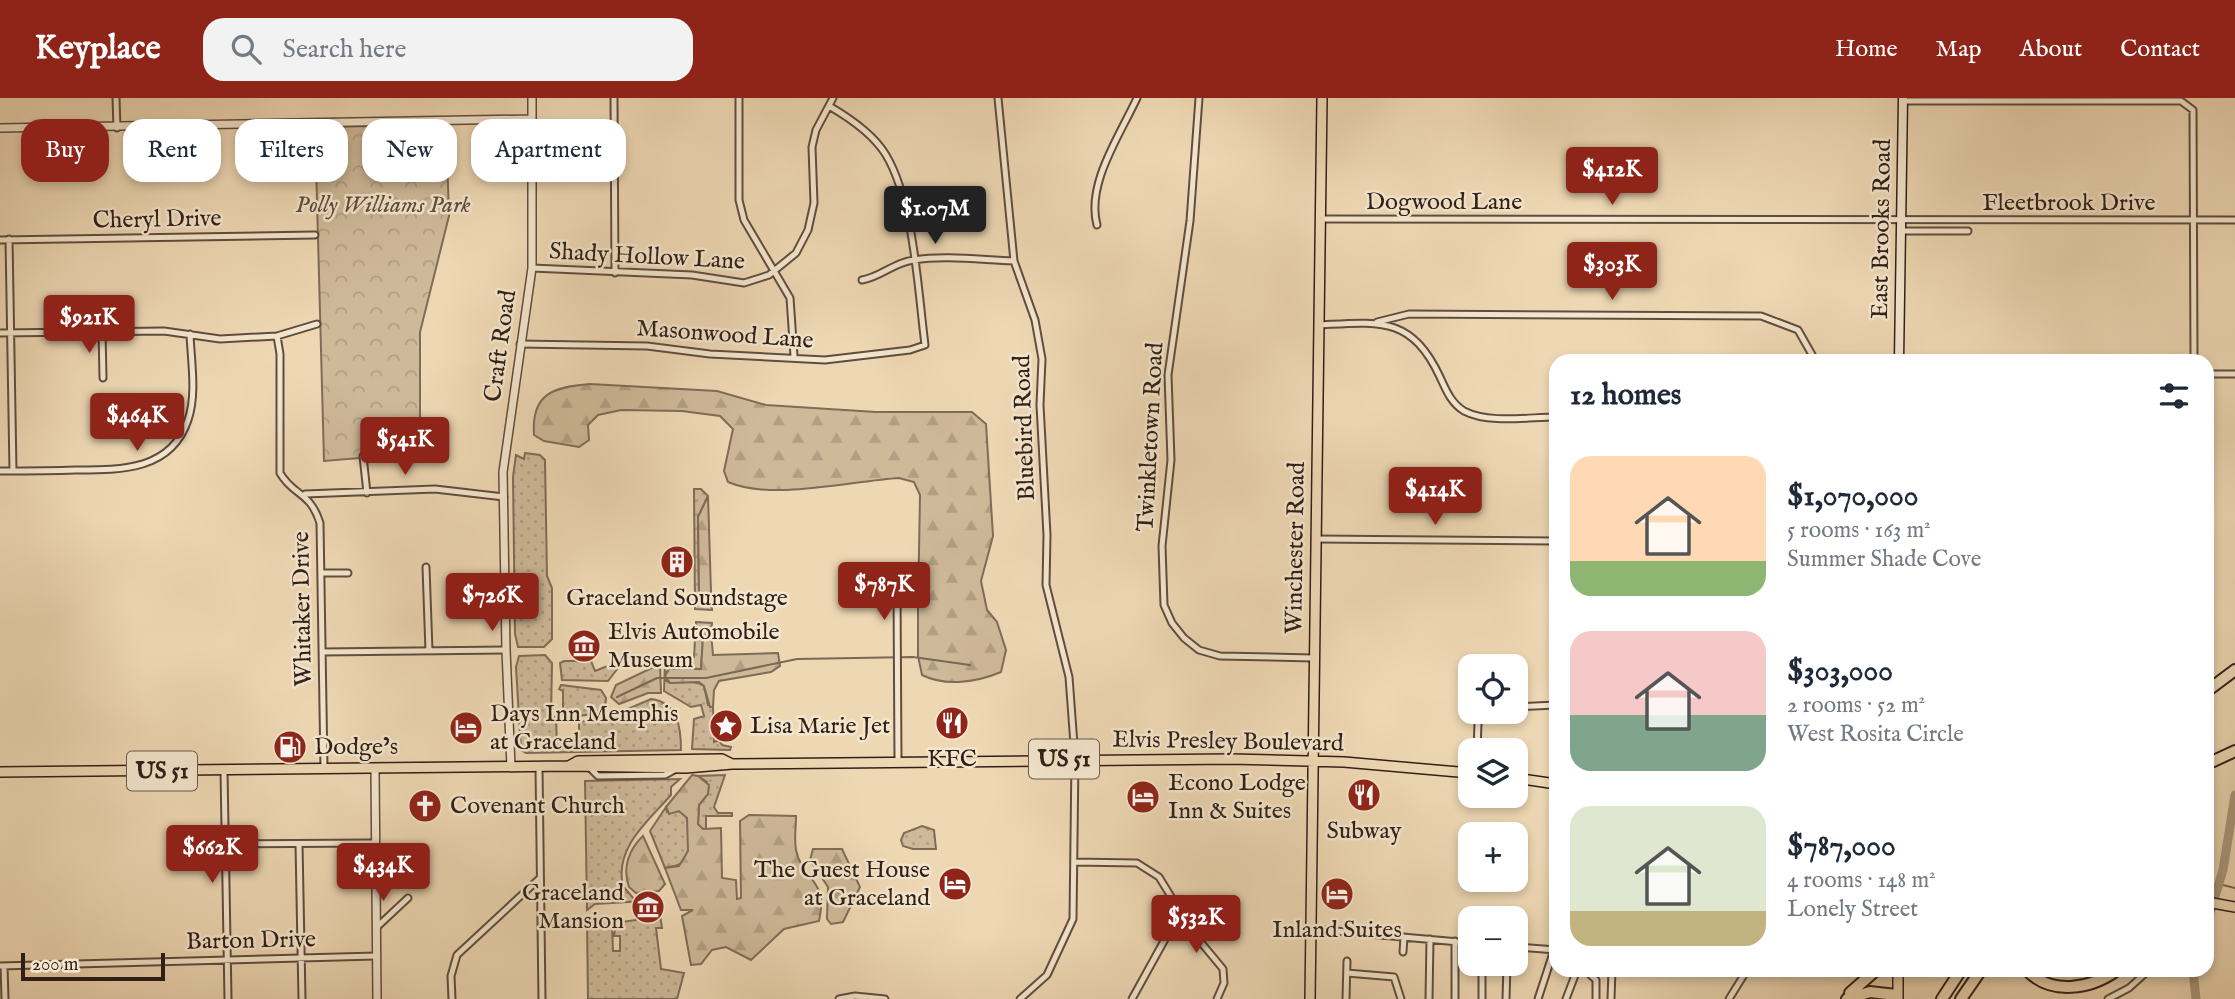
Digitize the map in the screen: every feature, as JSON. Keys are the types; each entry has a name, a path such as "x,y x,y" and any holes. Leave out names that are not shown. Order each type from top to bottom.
{"highway":[{"path":"2214,686 2235,670"},
{"path":"2214,761 2235,751"},
{"path":"1844,999 1868,977"},
{"path":"1942,999 1956,977"},
{"path":"1963,999 1977,977"},
{"path":"2038,977 2045,982 2073,987 2092,984 2104,977"},
{"path":"1844,999 1870,992 1896,998"}],"main road":[{"name":"Winchester Road","path":"1310,999 1322,98"},
{"name":"East Brooks Road","path":"1899,354 1903,100"},
{"name":"Elvis Presley Boulevard","path":"569,766 578,761 722,758 732,764"},
{"name":"Elvis Presley Boulevard","path":"0,772 569,766 678,768 732,764 1075,758 1312,761 1458,772"},
{"path":"1528,780 1549,783"},
{"path":"2214,903 2235,907"},
{"path":"1896,998 1898,977"}],"street":[{"path":"116,98 117,128"},
{"name":"Craft Road","path":"532,98 532,119"},
{"path":"614,98 615,274"},
{"path":"739,98 739,200 744,220 776,270 790,298 794,356"},
{"name":"Shady Hollow Lane","path":"532,268 615,274 692,275 744,283 760,280 796,253 813,217 811,146 816,130 833,98"},
{"name":"Bluebird Road","path":"998,98 1014,261 1035,320 1042,359 1040,405 1047,535 1046,584 1069,677 1075,758 1073,919 1047,975 1020,999"},
{"path":"1097,225 1094,200 1099,182 1138,98"},
{"name":"Twinkletown Road","path":"1199,98 1190,221 1168,375 1171,460 1162,546 1164,605 1171,623 1199,650 1220,656 1313,658"},
{"path":"1903,100 2181,101 2193,110 2194,354"},
{"path":"829,106 847,117 886,153 899,187 915,259"},
{"path":"0,128 471,120"},
{"name":"Craft Road","path":"511,767 503,472 532,268 532,182"},
{"name":"Dogwood Lane","path":"1321,219 1903,226"},
{"name":"Fleetbrook Drive","path":"1903,226 1920,221 2235,220"},
{"path":"1920,221 1920,231"},
{"path":"1903,226 1920,231 1968,231"},
{"name":"Cheryl Drive","path":"0,240 315,235"},
{"path":"9,239 13,471"},
{"path":"862,280 872,278 894,265 915,259 1014,261"},
{"name":"Masonwood Lane","path":"520,344 647,346 710,354 845,359 925,345 915,259"},
{"path":"1318,325 1377,322 1409,314 1761,316 1798,330 1812,354"},
{"path":"1377,322 1402,330 1416,340 1429,355 1451,400 1465,411 1487,417 1549,417"},
{"path":"0,333 164,331 220,339 277,337 317,324"},
{"path":"102,331 103,378"},
{"path":"0,471 128,470 163,456 178,441 189,419 190,334"},
{"name":"Whitaker Drive","path":"277,337 280,354 280,473 285,482 305,494 315,508 320,523 324,770"},
{"path":"2214,374 2235,374"},
{"path":"363,456 367,493"},
{"path":"305,494 435,489 504,496"},
{"path":"1315,539 1549,541"},
{"path":"426,567 429,651"},
{"path":"321,573 348,573"},
{"path":"897,590 898,762"},
{"path":"322,652 506,650"},
{"path":"1528,706 1549,705"},
{"path":"540,767 542,999"},
{"path":"375,769 377,999"},
{"path":"224,771 228,999"},
{"path":"225,844 375,843"},
{"path":"299,844 302,999"},
{"path":"1074,862 1129,862 1146,866 1159,877 1180,912 1223,969 1224,983 1217,999"},
{"path":"452,999 451,976 457,955 540,878"},
{"path":"376,927 408,898"},
{"path":"1132,999 1180,912"},
{"path":"1324,930 1458,941"},
{"path":"1403,952 1404,937"},
{"path":"1429,999 1430,939"},
{"path":"1455,941 1455,999"},
{"path":"1528,948 1549,950"},
{"name":"Barton Drive","path":"2,966 376,956"},
{"path":"1346,999 1347,961"},
{"path":"2,966 5,999"},
{"path":"1538,999 1549,967"},
{"path":"1347,973 1394,977 1401,999"},
{"path":"1482,976 1482,999"},
{"path":"1506,999 1507,976"},
{"path":"1566,999 1574,977"},
{"path":"1593,977 1596,980 1596,999"},
{"path":"1611,999 1612,977"},
{"path":"1729,999 1743,977"},
{"path":"2108,999 2129,988 2141,977"},
{"path":"839,999 855,996 885,999"}],"green space":[{"name":"Polly Williams Park","path":"348,126 362,126 362,182 448,182 449,216 420,332 420,453 324,461 316,182 348,182"},
{"path":"590,384 717,391 766,405 876,412 972,412 986,424 993,536 981,581 987,610 997,622 1006,650 1001,672 962,682 941,681 922,675 918,656 920,495 914,482 899,478 767,490 728,482 724,471 733,429 720,416 682,411 621,410 598,415 588,425 589,440 579,447 544,441 534,435 536,410 547,395 566,387"},
{"path":"525,453 540,455 545,460 547,576 552,588 552,639 544,647 518,647 515,634 513,477 516,455 524,459"},
{"path":"694,489 701,489 708,496 698,517 699,592 706,597 711,592 712,610 695,609"},
{"path":"708,496 711,592 706,597 699,593 698,517"},
{"path":"696,622 712,623 711,632 703,638 701,669 666,672 666,681 695,682 704,686 708,705 713,707 714,742 719,740 722,745 731,747 730,750 692,749 694,719 704,716 701,705 691,707 664,691 665,661 694,657"},
{"path":"709,632 713,655 778,653 780,666 771,672 719,681 714,690 713,707 710,707 704,686 699,682 670,683 665,676 669,669 701,669 703,637"},
{"path":"545,655 552,663 551,717 556,717 557,746 579,746 579,722 607,718 651,699 667,705 676,717 681,750 526,753 521,750 516,667 519,656"},
{"path":"591,661 595,671 618,662 618,668 608,681 562,680 560,663"},
{"path":"660,664 661,693 648,693 619,704 611,697 616,685"},
{"path":"561,685 601,690 606,698 605,709 599,713 578,716 577,710 563,710 563,691 559,689"},
{"path":"692,775 698,776 709,785 708,794 699,805 698,824 703,829 721,828 722,878 736,880 737,899 741,898 740,821 749,815 796,816 796,850 799,860 818,888 821,907 819,921 784,929 751,960 726,947 712,950 701,964 691,965 682,916 693,910 681,910 665,868 679,866 688,851 687,818 679,811 669,814 666,807"},
{"path":"725,775 714,807 718,813 732,813 732,816 706,816 706,829 701,829 698,824 699,805 707,782 698,776"},
{"path":"680,779 671,787 671,795 635,836 623,859 623,886 633,898 644,898 644,901 595,904 587,910 585,781"},
{"path":"666,807 667,812 679,811 685,814 689,839 687,853 681,863 665,868 650,831"},
{"path":"922,826 934,830 936,849 903,846 901,840 904,833"},
{"path":"643,836 665,884 659,891 636,893 629,887 626,873 631,853"},
{"path":"813,849 842,849 860,887 843,922 831,924 827,919 828,887 810,860"},
{"path":"641,910 647,916 660,915 662,928 656,928 661,969 684,973 677,999 588,999 587,919 591,918 599,925 612,924 613,951 620,951 620,936 614,936 616,923 636,920 636,911"}],"waterway":[{"path":"617,697 657,678 706,678 797,659 913,657 970,665"},
{"path":"2214,900 2223,870 2235,795"},
{"path":"2219,884 2235,888"},
{"path":"2194,977 2196,999"}],"place":[{"name":"Graceland Soundstage","path":"677,562"},
{"name":"Elvis Automobile Museum","path":"584,646"},
{"name":"KFC","path":"952,723"},
{"name":"Lisa Marie Jet","path":"726,726"},
{"name":"Days Inn Memphis at Graceland","path":"466,728"},
{"name":"Dodge’s","path":"290,747"},
{"name":"Subway","path":"1364,795"},
{"name":"Econo Lodge Inn & Suites","path":"1143,797"},
{"name":"Covenant Church","path":"425,806"},
{"name":"The Guest House at Graceland","path":"955,884"},
{"name":"Inland Suites","path":"1337,894"},
{"name":"Graceland Mansion","path":"648,907"}]}
